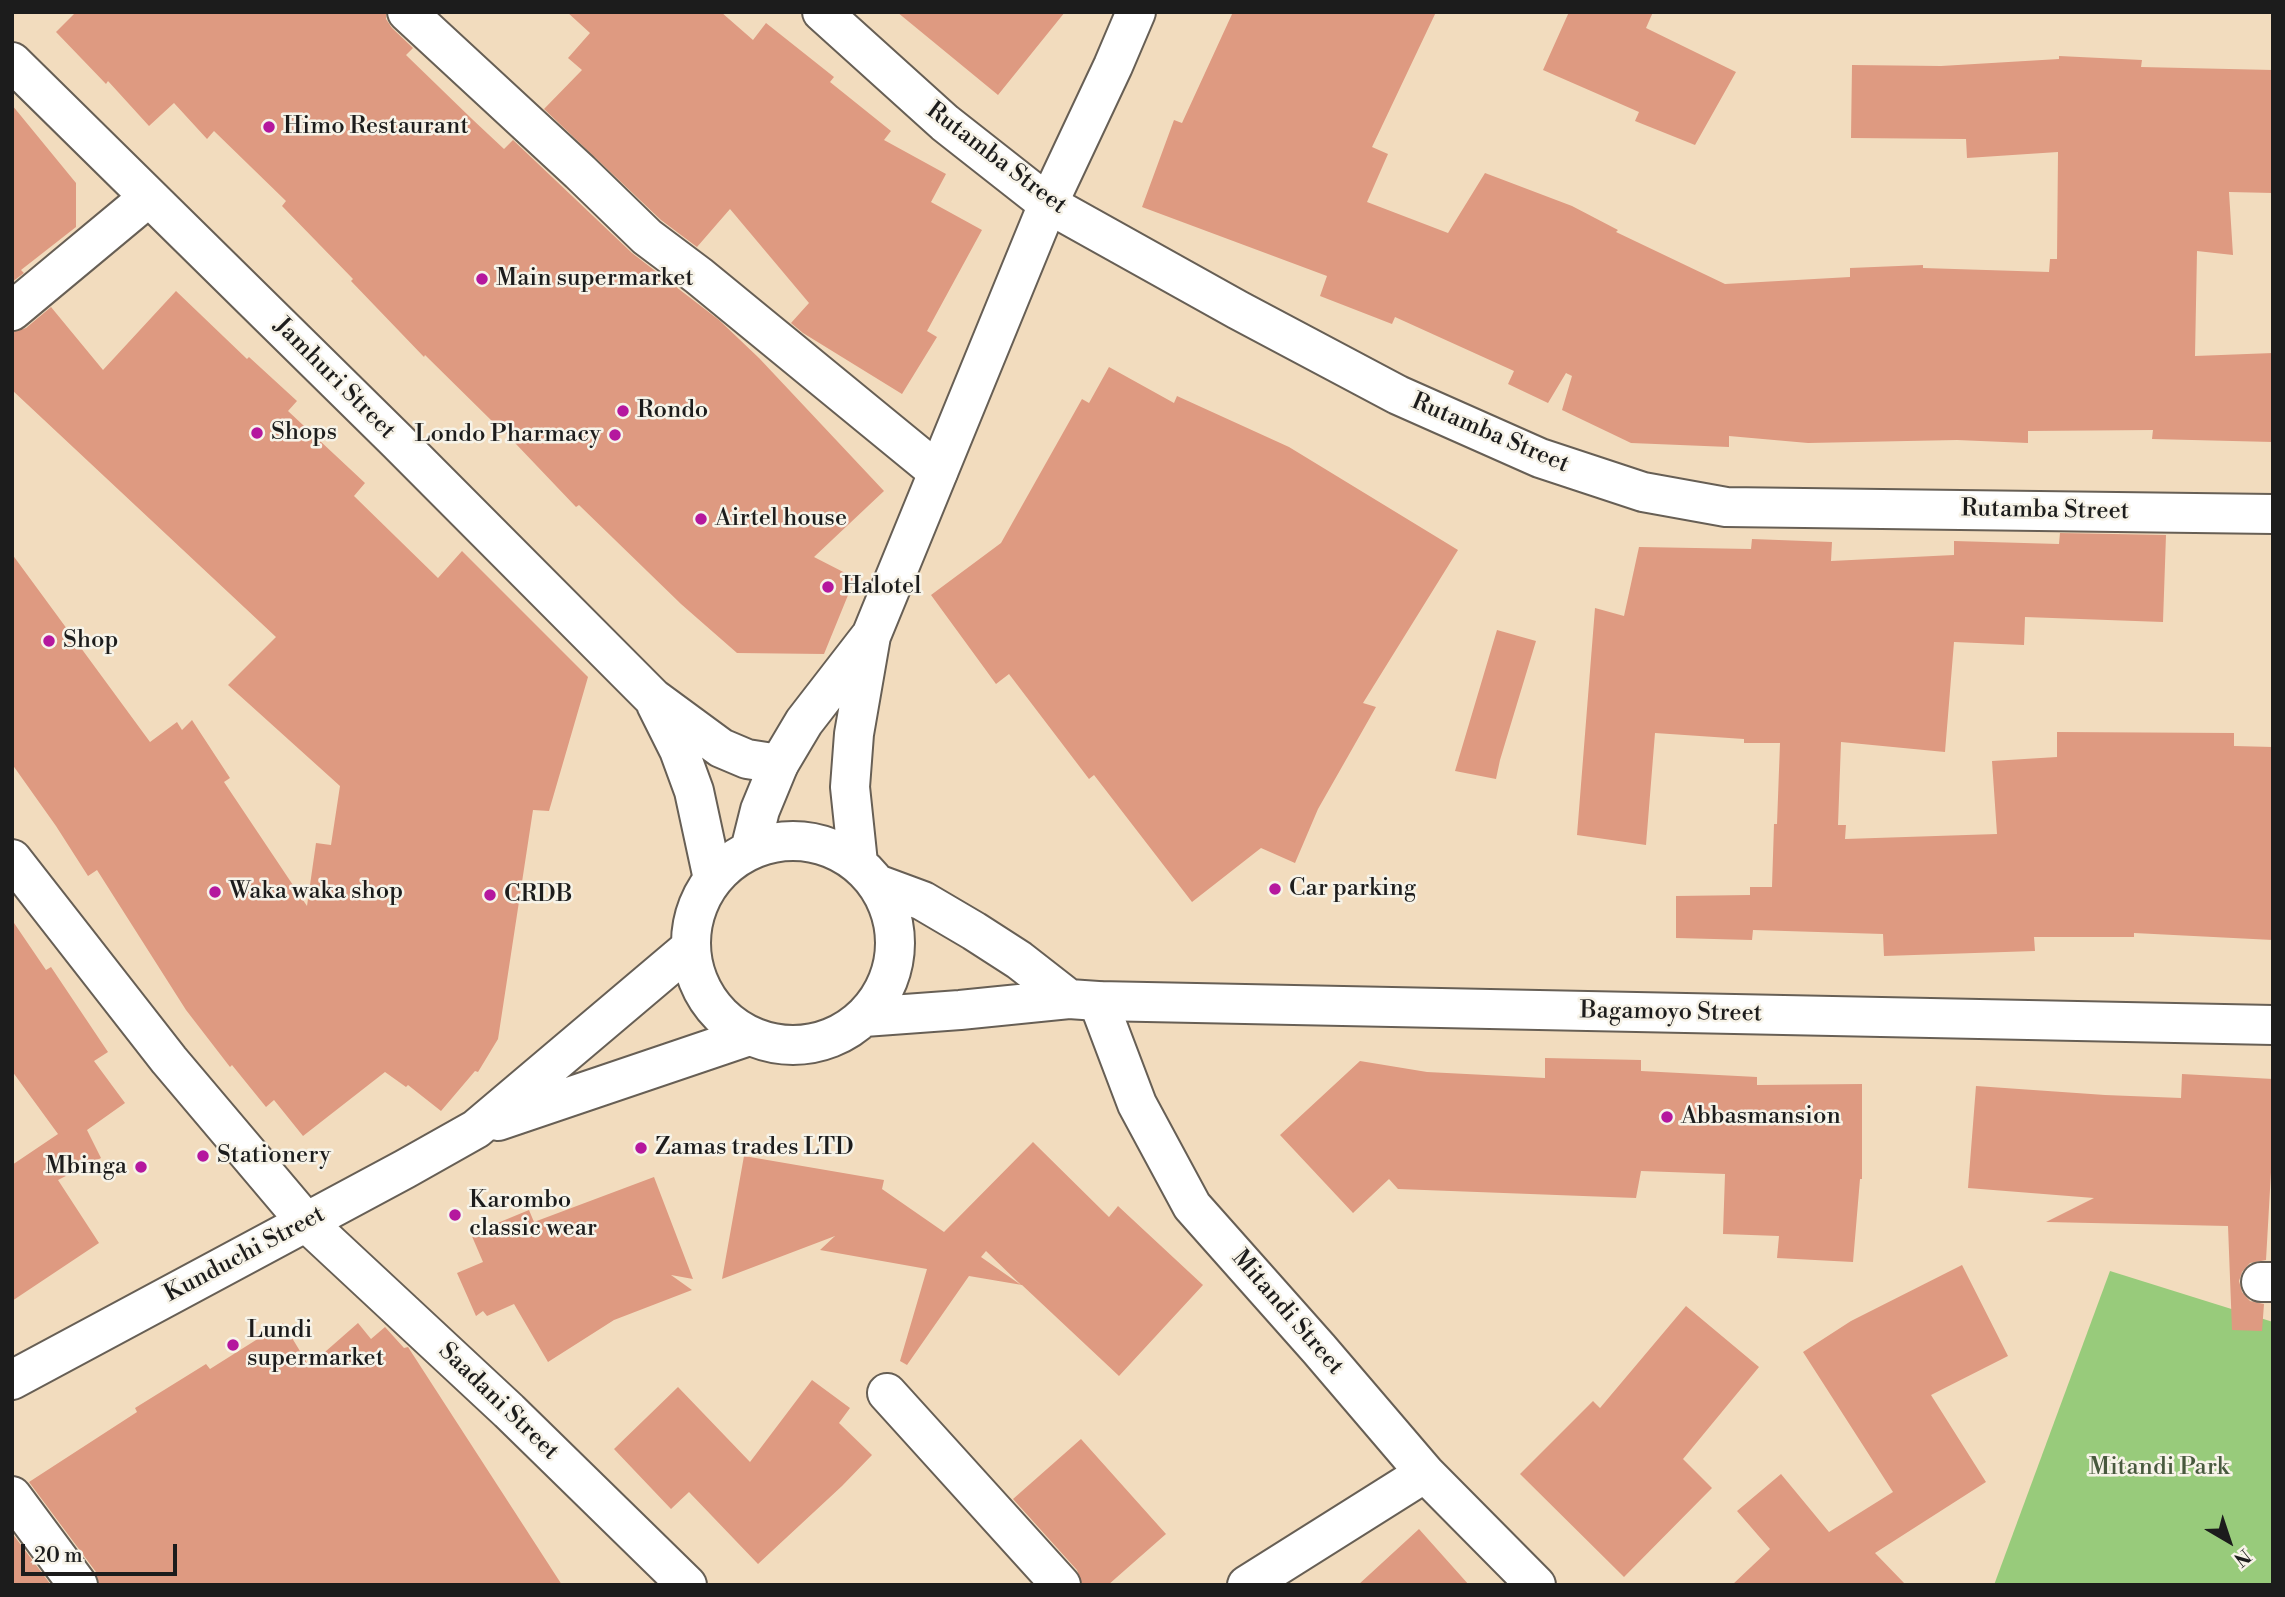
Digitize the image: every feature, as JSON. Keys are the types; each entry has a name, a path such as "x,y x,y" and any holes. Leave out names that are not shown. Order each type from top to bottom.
{"street":[{"path":"407,12 647,237 699,276 938,472"},
{"name":"Rutamba Street","path":"822,12 945,123 1048,204 1398,396 1539,458 1643,492 1726,507 2273,514"},
{"path":"1084,1000 923,901 867,874 838,851 817,844 794,841 772,843 750,850 730,863 713,879 701,900 693,924 690,948 695,975 707,1000 725,1021 749,1036 778,1045 809,1044 838,1035 864,1017 882,994 892,967 895,938 890,909 867,874 850,787 854,734 871,636 1048,204 1136,12"},
{"name":"Jamhuri Street","path":"12,62 397,441 653,698"},
{"path":"12,311 149,197"},
{"path":"750,850 760,810 779,764 804,722 871,636"},
{"path":"653,698 721,748 747,759 779,764"},
{"path":"653,698 679,750 694,791 713,879"},
{"name":"Saadani Street","path":"12,859 169,1060 306,1222 509,1411 687,1585"},
{"path":"476,1129 690,948"},
{"name":"Bagamoyo Street","path":"864,1017 1084,1000 2273,1025"},
{"name":"Mitandi Street","path":"1084,1000 1192,1206 1425,1474 1535,1585"},
{"path":"476,1129 749,1036"},
{"name":"Kunduchi Street","path":"12,1380 476,1129"},
{"path":"887,1393 1061,1585"},
{"path":"1247,1585 1425,1474"},
{"path":"12,1496 78,1585"}],"green space":[{"name":"Mitandi Park","path":"2110,1271 2273,1322 2273,1585 1994,1585"}],"building":[{"path":"76,12 386,12 386,19 392,28 413,48 406,55 472,119 504,149 513,140 632,253 719,320 759,358 884,491 814,557 855,578 824,654 737,653 681,604 579,505 576,507 496,423 425,355 424,357 282,206 286,201 214,131 207,139 174,103 149,126 108,81 106,84 56,32"},
{"path":"567,12 721,12 753,40 766,23 834,77 830,82 891,131 884,140 946,174 931,202 982,230 927,331 937,337 902,394 791,323 809,303 730,209 697,247 661,220 544,109 582,70 568,58 590,33"},
{"path":"897,12 1065,12 998,95"},
{"path":"1233,12 1436,12 1372,147 1388,154 1367,202 1448,233 1485,173 1572,206 1618,230 1616,232 1725,284 1850,277 1850,268 1923,265 1923,268 2049,272 2050,259 2057,259 2058,152 1967,158 1966,139 1851,138 1852,65 1941,66 2059,59 2059,56 2142,60 2141,67 2273,70 2273,193 2229,192 2233,255 2197,251 2195,356 2273,353 2273,442 2152,439 2153,430 2028,431 2028,443 1957,440 1808,443 1729,436 1729,447 1631,443 1562,410 1572,376 1566,373 1548,403 1508,384 1514,371 1395,317 1392,324 1320,296 1327,276 1142,207 1174,120 1182,123"},
{"path":"1569,12 1653,12 1646,28 1736,72 1695,145 1635,121 1639,112 1543,70"},
{"path":"12,105 76,183 76,227 21,270 24,273 12,282"},
{"path":"176,291 247,359 249,357 297,401 288,411 365,483 354,496 438,578 462,551 588,677 549,811 533,810 498,1039 478,1072 475,1071 441,1111 408,1085 406,1087 385,1072 303,1136 274,1100 266,1107 232,1065 230,1067 186,1010 97,870 88,876 12,764 12,554 150,742 177,722 182,730 192,720 230,778 224,782 307,906 316,843 331,845 340,786 228,685 276,637 12,390 12,332 26,328 51,307 103,370"},
{"path":"1109,367 1174,403 1177,396 1289,447 1458,550 1363,703 1376,707 1318,809 1295,863 1261,848 1192,902 1094,775 1089,779 1009,674 996,684 931,595 1001,543 1082,399 1089,403"},
{"path":"2060,533 2166,535 2163,622 2025,617 2024,645 1954,642 1945,752 1841,742 1838,825 1846,825 1845,839 1997,834 1992,761 2057,757 2057,732 2234,733 2234,746 2273,747 2273,940 2134,933 2134,937 2034,937 2035,951 1884,956 1883,934 1753,930 1752,940 1676,938 1676,896 1750,895 1750,887 1772,887 1780,743 1744,743 1744,739 1655,733 1646,845 1577,835 1595,608 1624,616 1639,547 1751,549 1752,539 1832,542 1831,561 1954,555 1954,541 2059,544"},
{"path":"1497,630 1536,641 1496,779 1455,771"},
{"path":"12,920 46,970 51,967 108,1052 94,1061 125,1103 87,1130 101,1158 58,1180 99,1243 12,1301 12,1165 58,1134 12,1071"},
{"path":"1545,1058 1641,1060 1641,1071 1757,1077 1757,1085 1862,1084 1862,1179 1853,1262 1777,1258 1779,1236 1723,1234 1725,1174 1641,1171 1636,1198 1398,1189 1389,1179 1353,1213 1280,1135 1360,1061 1427,1072 1545,1078"},
{"path":"2182,1074 2273,1079 2273,1137 2266,1260 2250,1263 2242,1272 2239,1281 2242,1292 2250,1301 2264,1304 2262,1331 2232,1330 2228,1226 2046,1222 2094,1198 1968,1188 1976,1086 2181,1098"},
{"path":"1033,1142 1109,1217 1118,1206 1203,1285 1119,1376 1022,1285 1021,1285 969,1276 907,1365 900,1361 927,1269 820,1250 835,1236 722,1279 744,1156 884,1180 882,1189 944,1232","holes":["986,1251 1021,1285 981,1257"]},
{"path":"654,1177 693,1279 671,1275 692,1290 614,1320 548,1362 514,1304 487,1316 483,1311 476,1316 457,1273 483,1262 471,1234 529,1210 534,1222"},
{"path":"1962,1265 2008,1356 1931,1395 1986,1482 1875,1553 1906,1585 1732,1585 1770,1549 1737,1511 1781,1474 1829,1532 1893,1492 1803,1352 1851,1321"},
{"path":"1686,1306 1759,1367 1683,1459 1712,1488 1624,1577 1520,1474 1593,1401 1600,1408"},
{"path":"283,1323 309,1366 358,1323 371,1339 385,1327 404,1348 408,1347 562,1585 99,1585 96,1572 29,1482 137,1412 135,1408 206,1364 210,1369"},
{"path":"812,1380 850,1408 839,1423 872,1455 758,1564 689,1492 671,1509 614,1449 678,1387 750,1462"},
{"path":"1081,1439 1166,1534 1108,1585 1082,1585 1077,1570 1013,1499"},
{"path":"1419,1529 1469,1585 1358,1585"},
{"path":"12,1533 51,1585 12,1585"}],"place":[{"name":"Himo Restaurant","path":"269,127"},
{"name":"Main supermarket","path":"482,279"},
{"name":"Rondo","path":"623,411"},
{"name":"Shops","path":"257,433"},
{"name":"Londo Pharmacy","path":"615,435"},
{"name":"Airtel house","path":"701,519"},
{"name":"Halotel","path":"828,587"},
{"name":"Shop","path":"49,641"},
{"name":"Car parking","path":"1275,889"},
{"name":"Waka waka shop","path":"215,892"},
{"name":"CRDB","path":"490,895"},
{"name":"Abbasmansion","path":"1667,1117"},
{"name":"Zamas trades LTD","path":"641,1148"},
{"name":"Stationery","path":"203,1156"},
{"name":"Mbinga","path":"141,1167"},
{"name":"Karombo classic wear","path":"455,1215"},
{"name":"Lundi supermarket","path":"233,1345"}]}
